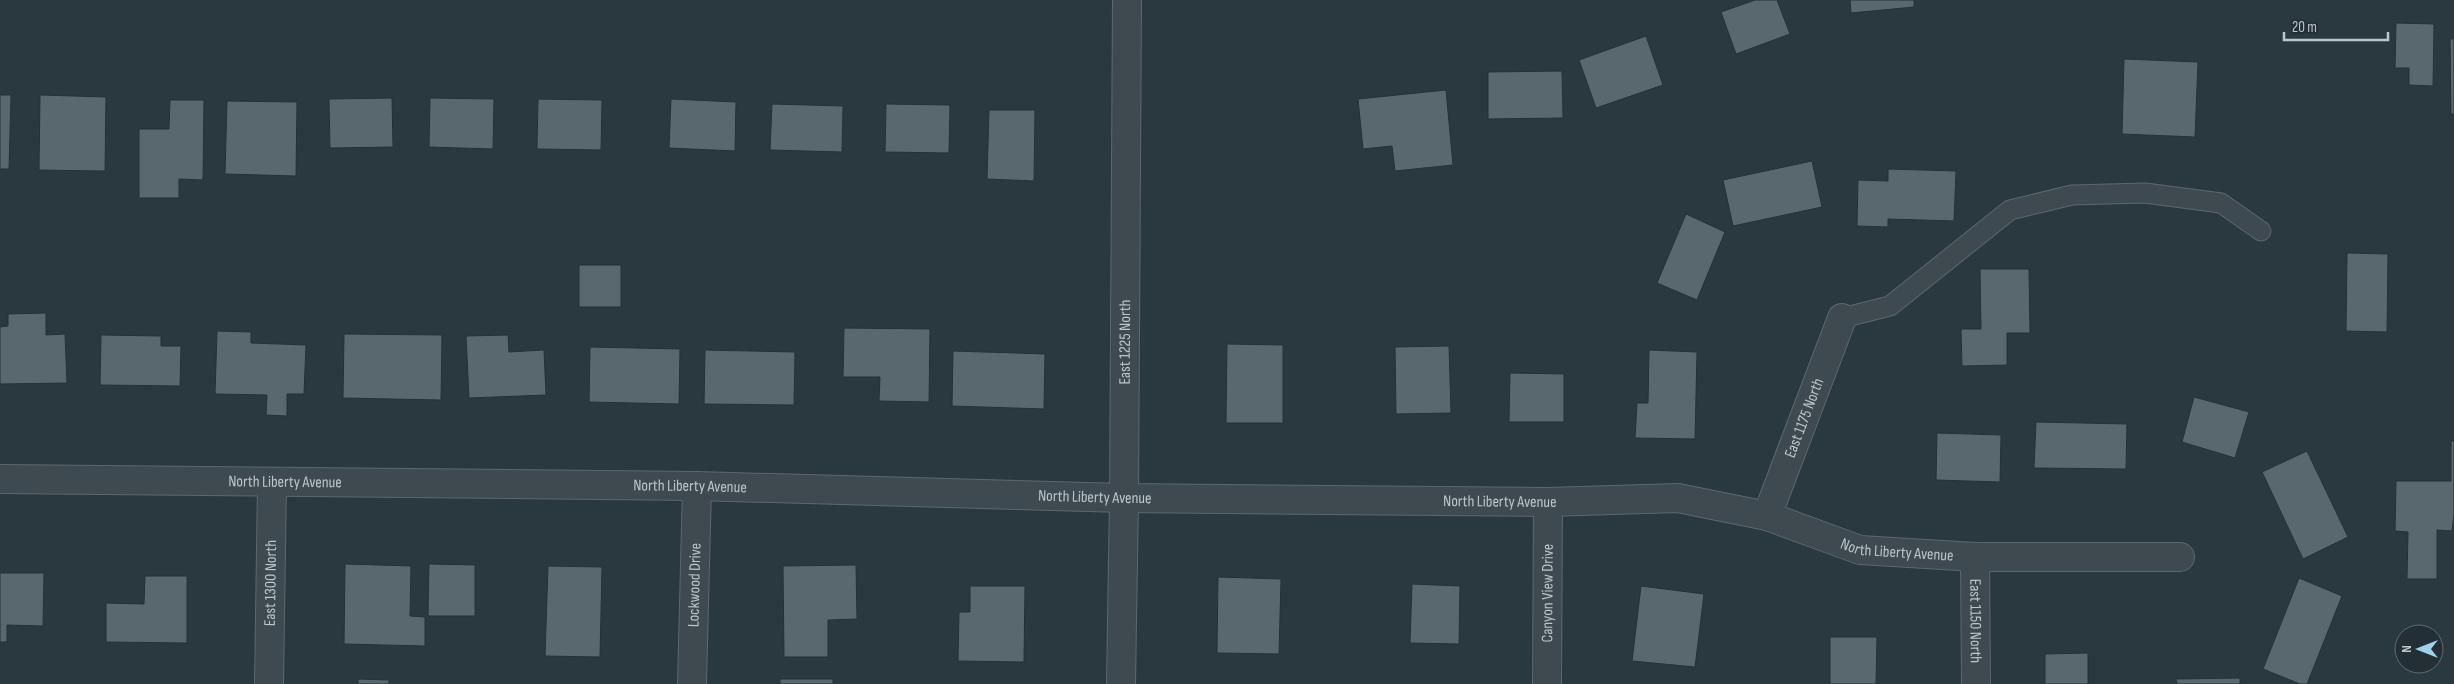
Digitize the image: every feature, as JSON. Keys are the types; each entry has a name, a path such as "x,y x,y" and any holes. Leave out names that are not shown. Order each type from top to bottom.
{"street":[{"name":"East 1225 North","path":"1121,684 1127,0"},
{"name":"East 1175 North","path":"1767,516 1842,318"},
{"name":"North Liberty Avenue","path":"0,479 697,486 1124,498 1548,502 1678,498 1767,516 1860,550 1976,557 2180,557"},
{"name":"East 1300 North","path":"269,684 272,482"},
{"name":"Lockwood Drive","path":"692,684 697,486"},
{"name":"Canyon View Drive","path":"1547,684 1548,502"},
{"name":"East 1150 North","path":"1976,557 1976,684"}],"lane":[{"path":"1842,318 1890,306 2010,210 2072,195 2145,193 2222,203 2261,232"}],"building":[{"path":"1755,0 1777,0 1790,34 1736,54 1721,12"},
{"path":"1850,0 1914,0 1914,7 1851,13"},
{"path":"2396,23 2434,24 2433,86 2409,85 2409,68 2395,68"},
{"path":"1646,36 1663,85 1596,108 1579,60"},
{"path":"2450,39 2454,39 2454,114 2451,114"},
{"path":"2124,59 2198,62 2195,137 2122,134"},
{"path":"1562,71 1563,118 1488,119 1488,72"},
{"path":"1446,90 1453,165 1395,171 1392,146 1363,149 1358,99"},
{"path":"0,95 11,95 9,169 0,169"},
{"path":"40,95 106,97 105,171 39,170"},
{"path":"392,98 393,147 330,148 329,99"},
{"path":"430,98 494,99 493,149 429,147"},
{"path":"538,99 602,100 601,150 537,149"},
{"path":"671,99 736,102 735,151 669,148"},
{"path":"170,100 204,100 203,180 179,179 179,198 139,198 139,129 169,129"},
{"path":"227,101 297,102 296,176 225,174"},
{"path":"772,104 843,106 842,152 770,150"},
{"path":"886,104 950,105 949,153 885,152"},
{"path":"989,110 1035,110 1034,181 987,179"},
{"path":"1812,161 1822,207 1733,226 1723,180"},
{"path":"1888,169 1956,171 1954,221 1888,219 1888,227 1857,226 1858,180 1888,181"},
{"path":"1686,214 1725,232 1697,300 1657,283"},
{"path":"2347,253 2388,254 2387,332 2346,331"},
{"path":"579,265 621,265 621,307 579,307"},
{"path":"1980,269 2029,269 2030,333 2007,333 2007,365 1962,366 1961,329 1981,329"},
{"path":"46,313 46,335 65,334 67,383 0,384 0,327 8,326 8,314"},
{"path":"844,328 930,329 929,402 879,401 880,377 843,377"},
{"path":"217,331 251,332 251,343 306,345 304,394 287,394 287,416 266,415 267,395 215,394"},
{"path":"344,334 442,335 441,400 343,398"},
{"path":"101,335 161,336 161,346 181,346 180,386 100,385"},
{"path":"508,335 509,352 544,350 546,395 469,398 466,336"},
{"path":"1227,344 1283,345 1283,423 1226,423"},
{"path":"1449,346 1451,413 1396,414 1395,347"},
{"path":"590,347 680,349 679,404 589,402"},
{"path":"705,350 795,352 794,405 704,404"},
{"path":"1649,350 1697,352 1695,439 1635,438 1637,403 1648,403"},
{"path":"953,351 1045,354 1044,409 952,406"},
{"path":"1510,373 1564,374 1564,422 1509,422"},
{"path":"2194,397 2249,412 2235,458 2182,442"},
{"path":"2036,422 2127,424 2126,469 2034,468"},
{"path":"1937,433 2001,435 2000,482 1936,480"},
{"path":"2451,441 2454,441 2454,514 2452,531 2437,530 2437,579 2407,579 2408,532 2395,531 2396,481 2451,481"},
{"path":"2307,451 2348,537 2303,559 2262,472"},
{"path":"345,564 411,566 410,616 425,617 425,646 344,644"},
{"path":"429,564 475,565 475,616 428,616"},
{"path":"856,565 857,619 828,620 828,657 784,657 783,566"},
{"path":"548,566 602,567 600,657 545,656"},
{"path":"0,573 44,573 43,626 7,625 7,642 0,642"},
{"path":"145,576 187,576 187,643 106,642 106,603 144,604"},
{"path":"1218,577 1281,579 1279,654 1217,653"},
{"path":"2299,578 2342,596 2307,684 2300,684 2263,669"},
{"path":"1412,584 1460,586 1459,644 1410,643"},
{"path":"970,586 1025,586 1024,662 958,661 959,612 970,612"},
{"path":"1641,586 1704,594 1695,667 1632,661"},
{"path":"1830,637 1877,637 1876,684 1830,684"},
{"path":"2088,653 2088,684 2045,684 2045,654"},
{"path":"2240,678 2240,684 2177,684 2176,679"},
{"path":"358,679 389,680 389,684 358,684"},
{"path":"780,679 833,679 833,684 780,684"}]}
